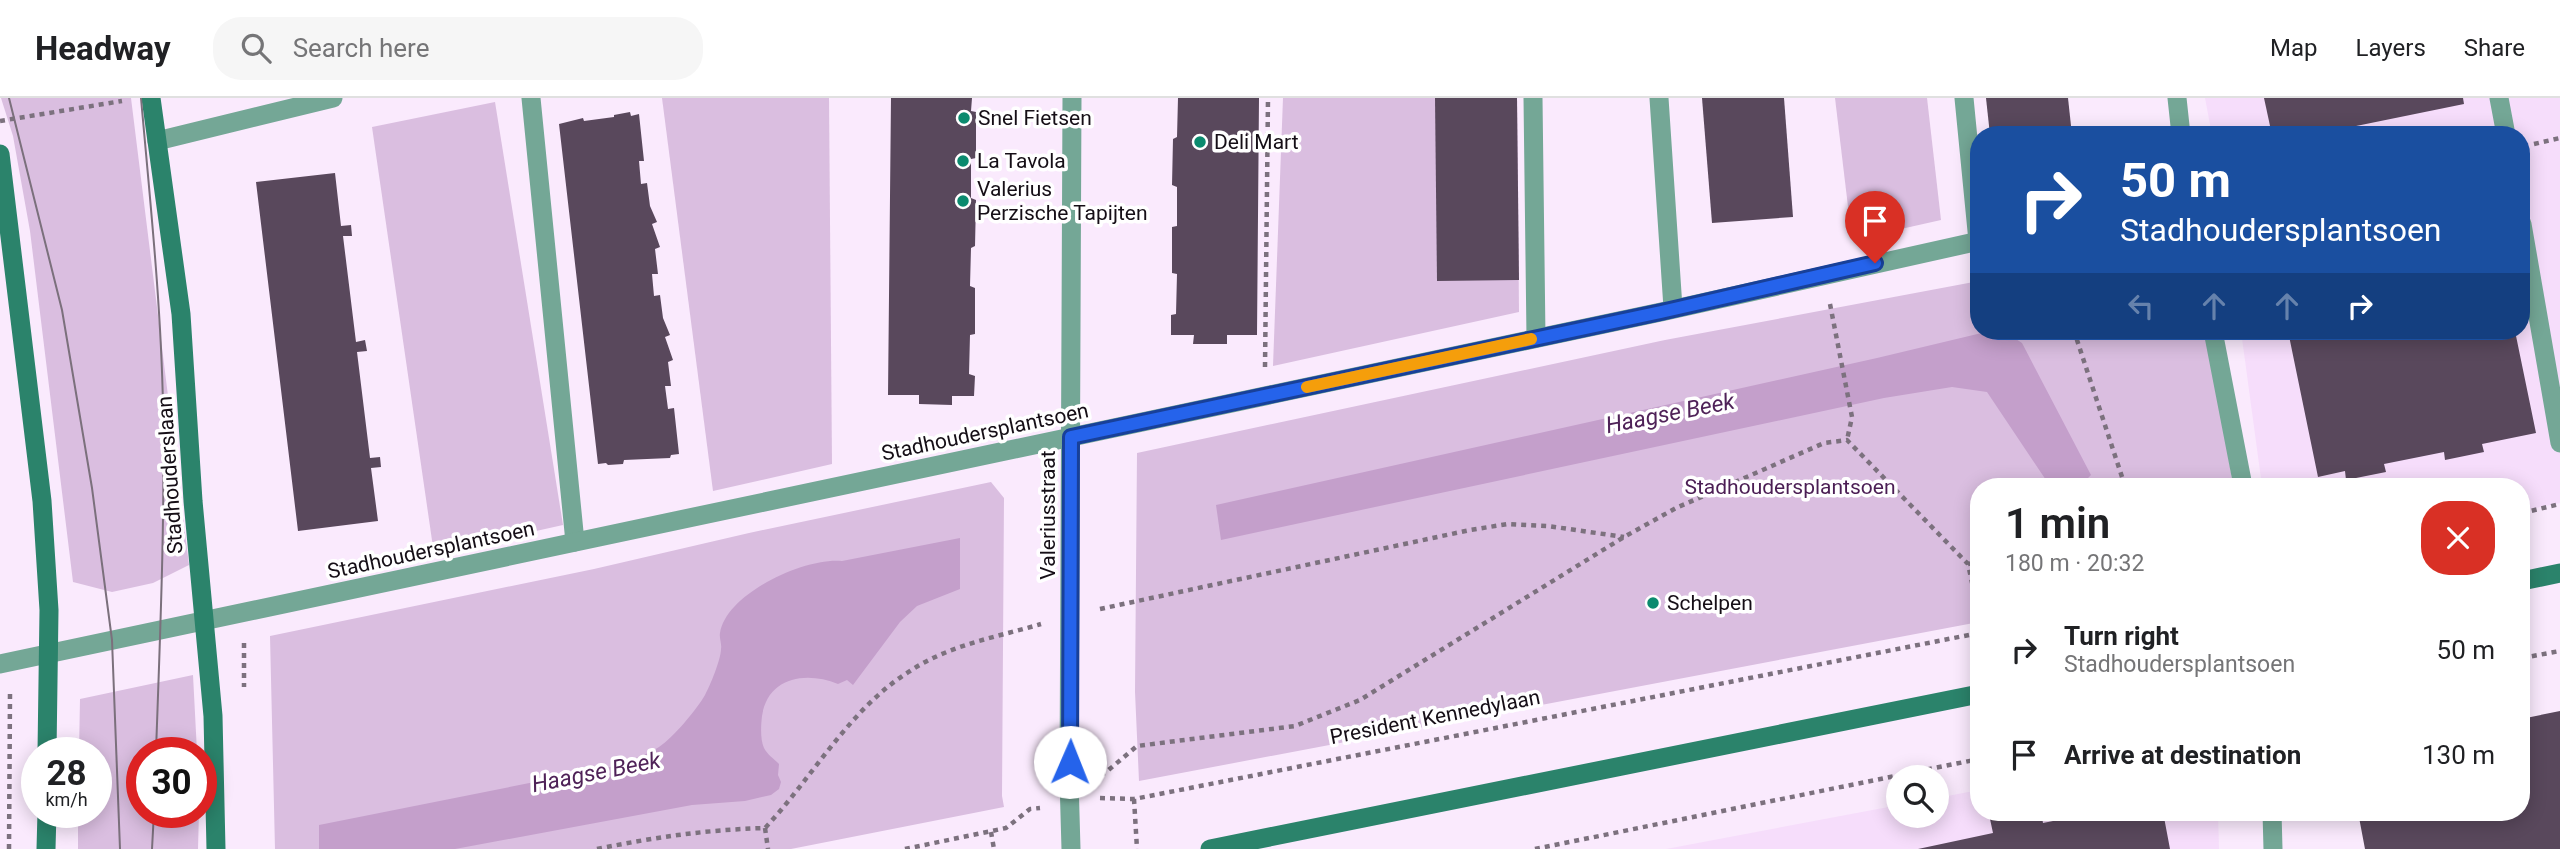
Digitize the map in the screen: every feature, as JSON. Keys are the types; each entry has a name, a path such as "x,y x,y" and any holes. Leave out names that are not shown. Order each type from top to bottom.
{"main road":[{"name":"Stadhouderslaan","path":"151,98 181,314 213,716 216,849"},
{"path":"0,154 39,460 49,611 47,737"},
{"path":"2530,579 2560,573"},
{"path":"1210,849 1970,696"},
{"path":"46,849 47,828"}],"street":[{"path":"158,141 333,98"},
{"path":"531,98 575,542"},
{"name":"Valeriusstraat","path":"1072,98 1069,779 1072,849"},
{"path":"1533,98 1536,338"},
{"path":"1659,98 1673,308"},
{"path":"1964,98 1970,155"},
{"path":"2177,98 2180,126"},
{"path":"2499,98 2504,126"},
{"name":"Stadhoudersplantsoen","path":"5,663 1265,396 1970,243"},
{"path":"2530,270 2560,443"},
{"path":"2215,340 2241,478"},
{"path":"2272,821 2273,849"}],"path":[{"path":"1265,396 1268,98"},
{"path":"0,121 128,100"},
{"path":"2530,146 2560,138"},
{"path":"1824,274 1852,417 1847,440"},
{"path":"2077,340 2122,478"},
{"path":"1069,779 1105,773 1137,746 1295,726 1360,700 1624,537 1676,509 1824,443 1847,440"},
{"path":"1847,440 1968,565 1970,574"},
{"path":"2530,511 2560,504"},
{"path":"597,849 701,831 765,828 867,706 909,671 952,649 1070,615 1470,530 1508,524 1548,526 1624,537"},
{"name":"President Kennedylaan","path":"905,849 1006,828 1030,809 1107,797 1134,799 1970,635"},
{"path":"2530,657 2560,651"},
{"path":"5,663 9,849"},
{"path":"1535,849 1970,761"},
{"path":"1134,799 1137,849"},
{"path":"765,828 768,849"},
{"path":"991,832 994,849"}],"shaded area":[{"path":"2205,98 2560,98 2560,503 2530,509 2530,478 2261,478 2242,340 2530,340 2530,126 2210,126"},
{"path":"1970,792 1970,821 2218,821 2219,849 1666,849 1886,807 1886,828 1949,828 1949,796"}],"green space":[{"path":"1,98 131,98 189,565 153,583 112,592 73,582 30,231 13,136"},
{"path":"662,98 829,98 832,464 713,491"},
{"path":"1283,98 1517,98 1519,312 1273,366"},
{"path":"1835,98 1927,98 1941,220 1852,240"},
{"path":"495,102 563,525 434,554 372,127"},
{"name":"Stadhoudersplantsoen","path":"1970,283 1970,340 2210,340 2232,478 1970,478 1970,624 1139,781 1135,692 1137,453 1665,340"},
{"path":"991,482 1004,498 1004,807 791,849 275,849 270,636 594,569"},
{"path":"193,675 196,737 126,737 126,828 199,828 198,849 78,849 78,828 112,828 112,737 79,737 80,699"}],"water":[{"name":"Haagse Beek","path":"1970,336 1970,340 2018,340 2022,343 2091,475 2088,478 2045,478 1987,392 1952,387 1884,398 1221,540 1216,505"},
{"name":"Haagse Beek","path":"960,538 960,589 917,606 900,622 853,685 847,680 838,684 801,678 780,685 772,693 766,703 761,728 764,748 779,764 778,775 781,782 779,789 771,795 745,801 692,805 455,849 319,849 319,825 615,766 649,752 671,737 701,701 719,659 720,633 725,618 752,592 789,571 809,565"}],"building":[{"path":"891,98 972,98 971,111 976,112 976,158 971,159 971,198 976,200 975,246 971,248 970,286 975,288 975,334 970,335 969,374 975,376 974,396 952,396 952,405 919,404 919,395 888,395"},
{"path":"1178,98 1259,98 1257,335 1227,335 1227,344 1193,344 1194,335 1171,335 1171,315 1176,314 1177,274 1172,273 1172,227 1177,226 1177,187 1172,185 1173,139 1177,137"},
{"path":"1435,98 1517,98 1519,280 1437,281"},
{"path":"1702,98 1784,98 1793,217 1712,223"},
{"path":"1986,98 2068,98 2071,126 1989,126"},
{"path":"2264,98 2463,98 2464,104 2356,126 2270,126"},
{"path":"630,112 631,116 639,114 644,161 639,161 641,184 647,183 650,206 657,222 652,224 660,247 655,249 658,274 652,274 654,296 660,295 663,318 670,335 665,337 673,360 668,362 671,386 665,386 668,409 674,408 679,454 671,455 670,458 624,460 623,464 608,465 598,464 559,124 583,118 584,121 614,117"},
{"path":"335,173 341,226 351,225 352,236 343,236 356,342 365,340 367,351 357,352 370,458 380,457 381,467 371,468 378,521 298,531 256,182"},
{"path":"2290,340 2517,340 2536,433 2482,444 2484,452 2445,460 2444,452 2384,464 2386,472 2346,478 2345,471 2318,477"},
{"path":"2560,711 2560,849 2365,849 2360,821 2530,821 2530,717"},
{"path":"1990,821 2165,821 2170,849 1918,849 1993,833"}],"tram line":[{"path":"9,98 62,310 92,488 112,640 120,849"},
{"path":"141,98 158,290 163,406 163,536 156,737"},
{"path":"152,849 153,828"}],"slow traffic":[{"path":"1307,387 1531,339"}],"place":[{"name":"Snel Fietsen","path":"964,118"},
{"name":"Deli Mart","path":"1200,142"},
{"name":"La Tavola","path":"963,161"},
{"name":"Valerius Perzische Tapijten","path":"963,201"},
{"name":"Schelpen","path":"1653,603"}],"route":[{"path":"1070,762 1071,437 1661,312 1875,263"}]}
